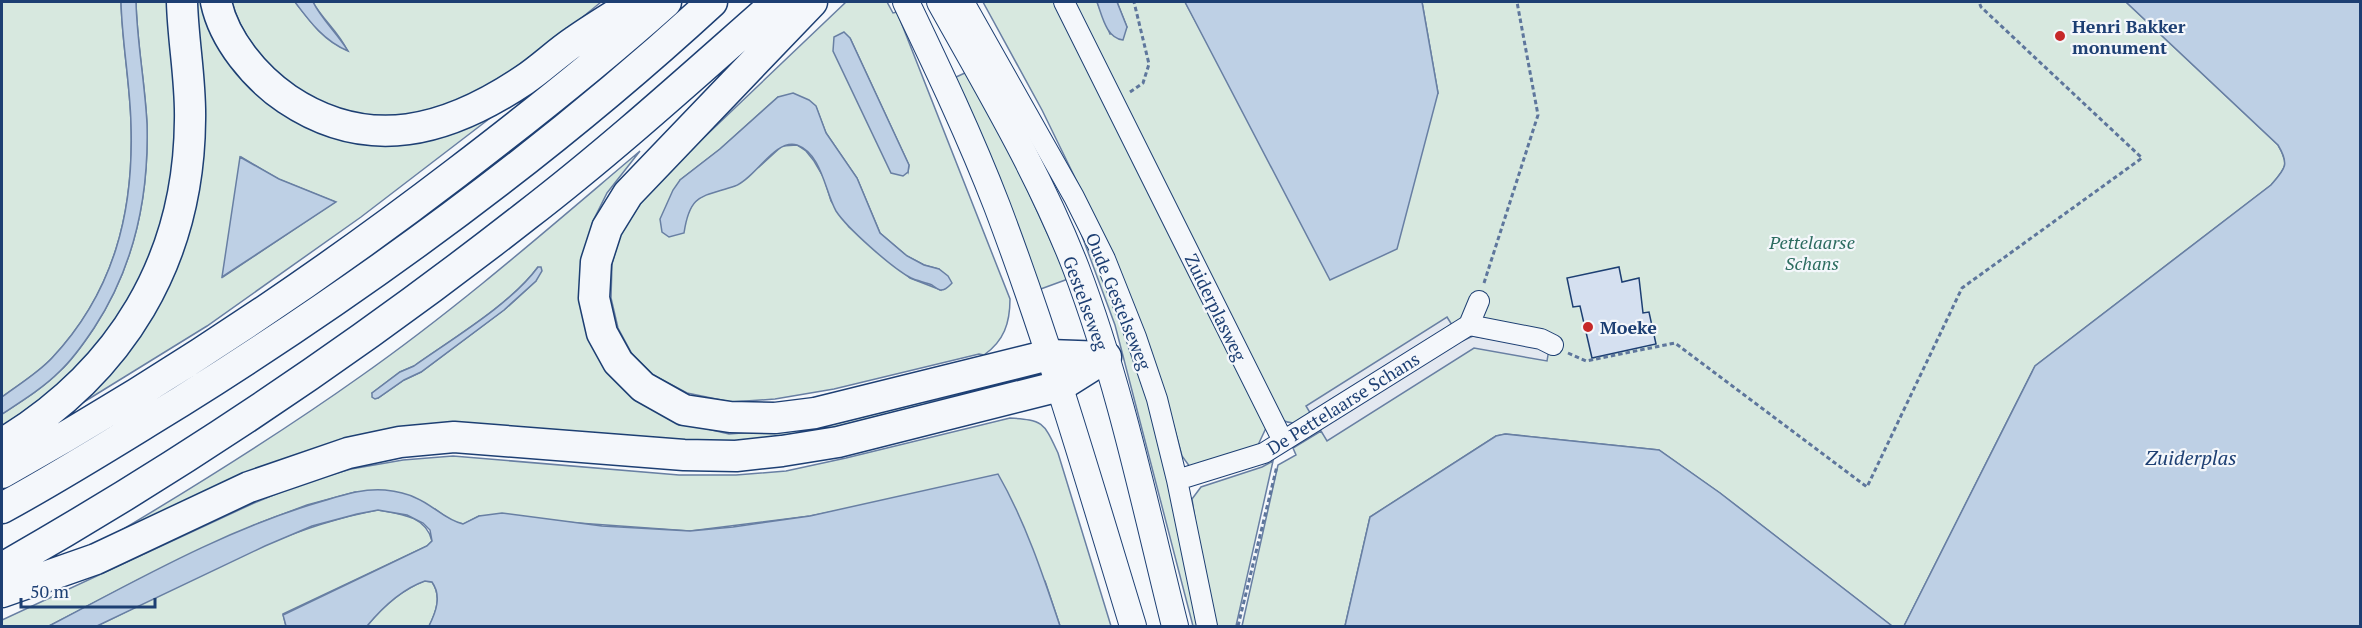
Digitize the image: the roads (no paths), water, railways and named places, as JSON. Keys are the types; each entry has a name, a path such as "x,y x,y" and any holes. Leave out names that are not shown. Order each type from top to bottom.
{"highway":[{"path":"2,444 46,415 78,387 109,353 136,316 162,268 179,215 187,172 190,119 182,2"},
{"path":"216,2 228,34 251,67 274,90 301,108 328,120 357,128 386,131 419,128 447,121 473,110 525,79 574,42 636,2"},
{"path":"2,473 218,344 365,242 566,89 666,2"},
{"path":"2,508 63,474 315,316 501,179 661,48 712,2"},
{"path":"2,568 81,523 190,454 318,368 432,287 528,214 686,82 777,2"},
{"path":"812,2 628,194 607,228 596,262 594,298 602,333 618,362 643,387 684,410 730,417 775,418 815,413 1049,355 1106,357"},
{"path":"2,592 96,559 249,487 348,453 400,442 454,437 684,456 736,456 782,451 838,442 1060,386 1106,357"}],"main road":[{"path":"906,2 948,89 996,204 1060,386 1133,627"},
{"name":"Gestelseweg","path":"939,2 1028,163 1075,267 1106,357 1127,431 1175,627"}],"street":[{"name":"Oude Gestelseweg","path":"964,2 1074,197 1105,259 1136,337 1157,399 1177,480 1207,627"},
{"name":"Zuiderplasweg","path":"1064,2 1283,441"},
{"path":"1479,300 1468,325 1541,339 1553,345"},
{"name":"De Pettelaarse Schans","path":"1177,480 1264,453 1468,325"}],"water":[{"path":"121,2 136,2 147,124 142,205 129,256 108,305 82,345 53,377 2,414 2,397 52,358 73,333 91,306 116,249 124,219 131,157 131,124"},
{"path":"295,2 313,2 348,51 332,42 312,24"},
{"path":"1097,2 1117,2 1127,27 1123,40 1109,31"},
{"path":"1185,2 1422,2 1438,93 1397,249 1330,280"},
{"name":"Zuiderplas","path":"2126,2 2360,2 2360,626 1904,626 2035,366 2271,185 2283,171 2285,162 2278,145"},
{"path":"844,32 850,38 909,165 908,172 903,176 891,173 833,51 834,37"},
{"path":"793,93 816,106 826,133 857,178 880,233 907,256 924,265 939,269 948,276 952,283 947,288 940,290 911,278 893,266 860,237 836,211 822,174 812,156 797,145 789,144 781,147 743,182 699,199 690,210 684,233 669,237 662,232 660,219 680,180 720,149 778,97"},
{"path":"240,157 279,179 336,202 222,277"},
{"path":"538,267 541,267 542,271 536,281 504,310 421,372 404,380 378,398 372,397 372,393 400,372 414,366 497,307 513,294"},
{"path":"1505,434 1659,450 1720,493 1892,626 1345,626 1370,517 1496,436"},
{"path":"998,474 1025,529 1060,626 429,626 436,610 437,593 432,582 425,581 408,589 393,600 367,626 286,626 283,615 427,546 432,541 430,530 423,523 407,515 378,510 312,526 97,626 49,626 217,541 287,513 361,491 385,490 409,495 463,524 479,516 502,513 602,526 690,531 810,516"}],"place":[{"name":"Henri Bakker monument","path":"2060,36"},
{"name":"Moeke","path":"1588,327"}],"park label":[{"name":"Pettelaarse Schans","path":"1812,252"}]}
